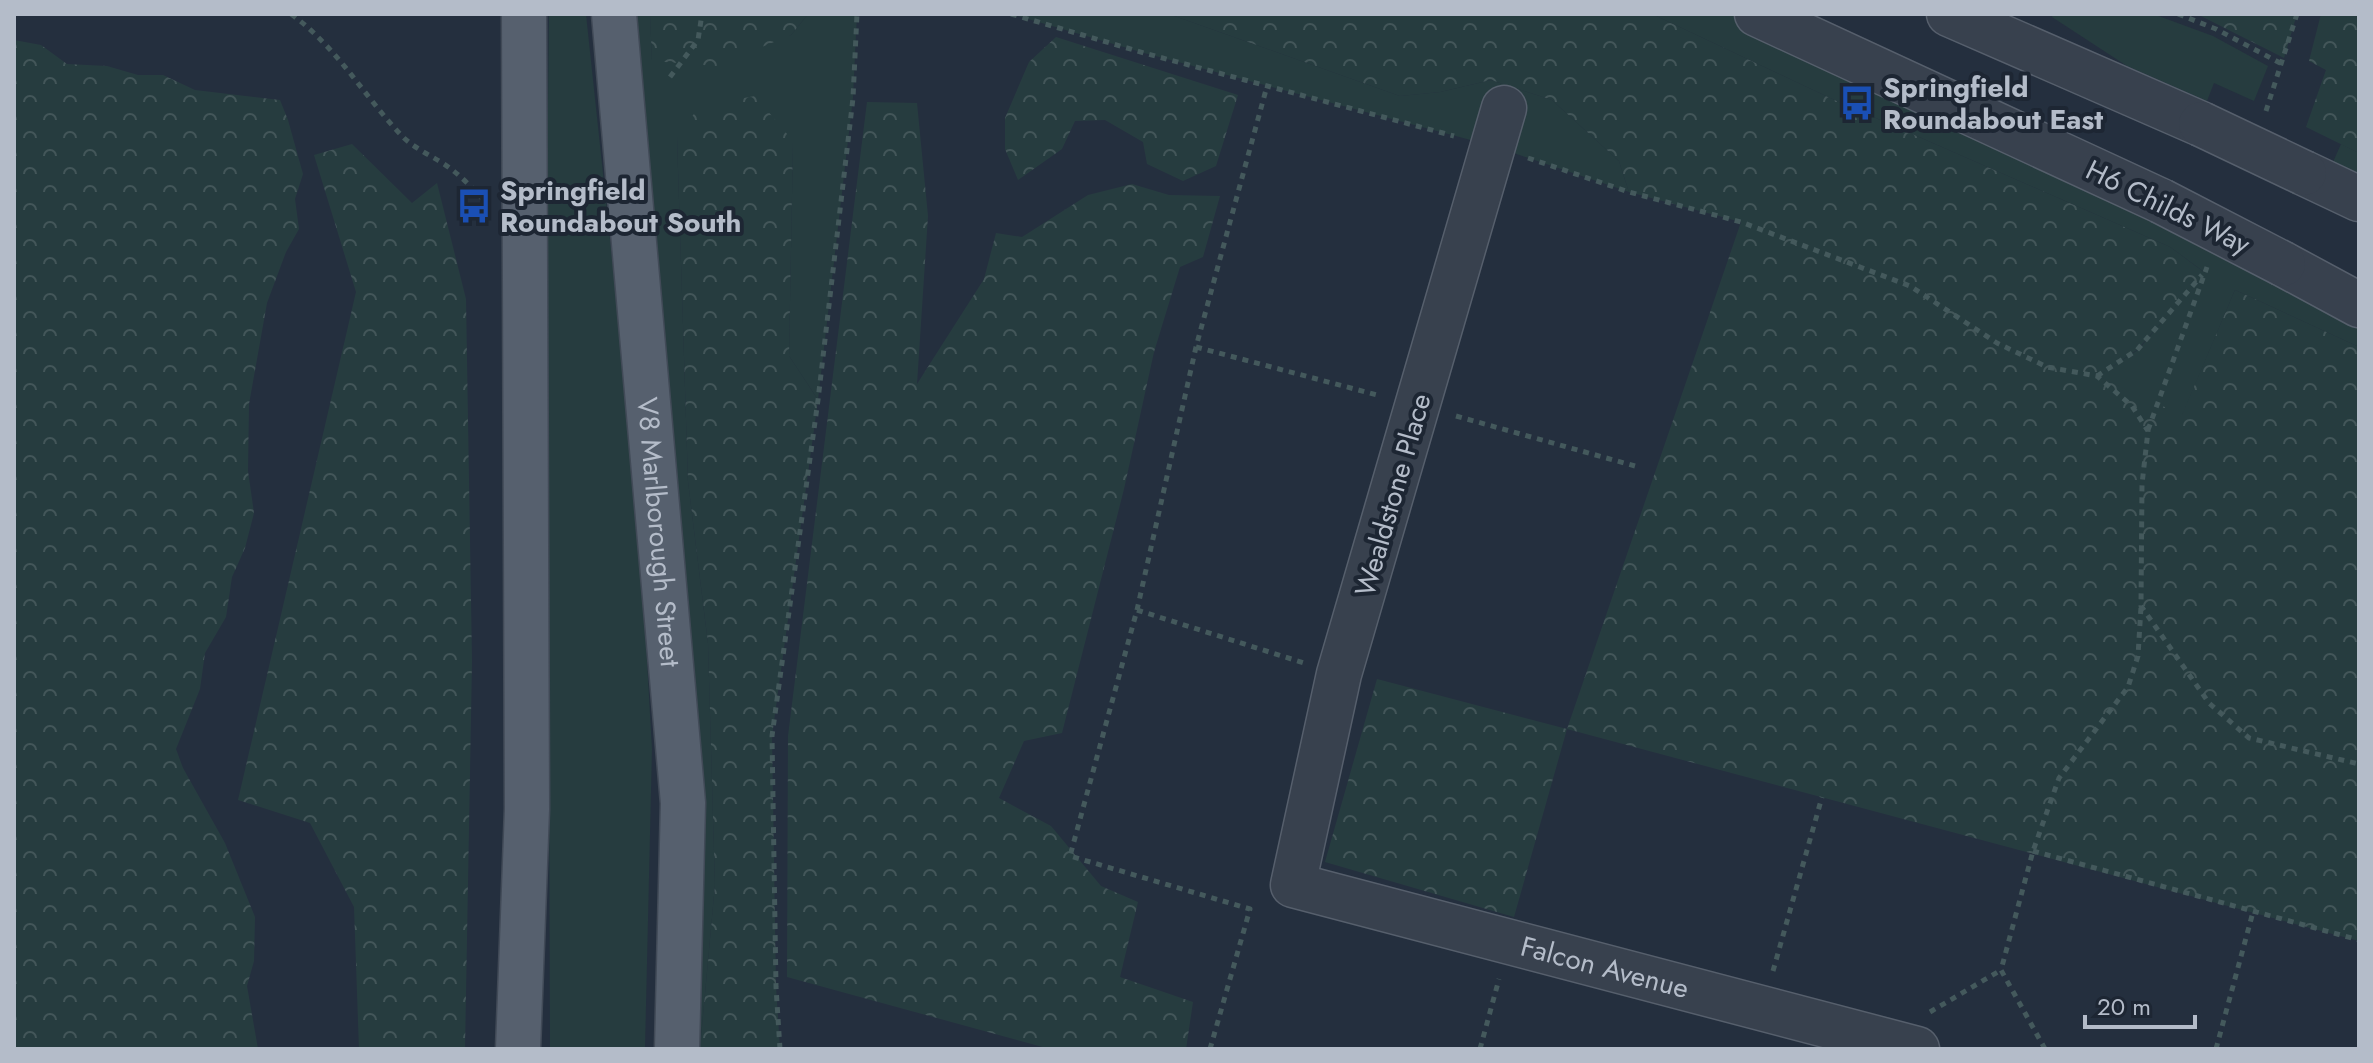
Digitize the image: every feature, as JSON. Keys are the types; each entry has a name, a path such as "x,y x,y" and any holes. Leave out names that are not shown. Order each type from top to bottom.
{"main road":[{"path":"518,1049 527,809 524,14"},
{"name":"V8 Marlborough Street","path":"614,14 683,803 677,1049"}],"street":[{"name":"H6 Childs Way","path":"1757,14 2161,201 2359,305"},
{"path":"1949,14 2201,124 2359,199"},
{"name":"Wealdstone Place","path":"1293,885 1339,674 1498,127"},
{"name":"Falcon Avenue","path":"1293,885 1900,1045"}],"path":[{"path":"291,14 337,55 379,112 408,142 452,169 490,205"},
{"path":"670,77 698,40 702,14"},
{"path":"780,1049 776,987 772,736 820,385 853,98 857,14"},
{"path":"1011,14 1267,86 1498,127 1629,192 1741,222 1910,286 1997,343 2047,367 2097,376 2132,406 2148,431 2142,484 2138,656 2128,687 2059,778 2033,851 2001,970 1900,1045"},
{"path":"2178,14 2216,29 2282,64"},
{"path":"1210,1049 1250,909 1070,856 1137,610 1196,347 1267,86"},
{"path":"2097,376 2137,350 2205,273"},
{"path":"2141,606 2209,703 2249,738 2359,764"},
{"path":"1137,610 1339,674"},
{"path":"1762,1008 1822,797"},
{"path":"2033,851 2359,940"},
{"path":"2216,1049 2253,912"},
{"path":"1480,1049 1510,940"},
{"path":"2001,970 2045,1049"}],"green space":[{"path":"549,14 586,14 638,501 652,749 645,1049 550,1049"},
{"path":"614,14 650,14 652,61 791,35 808,14 857,14 853,98 818,400 789,356 793,141 677,137 688,481 708,643 715,885 700,1049 677,1049"},
{"path":"650,14 808,14 791,35 716,66 652,61"},
{"path":"1011,14 1169,14 1400,96 1440,92 1491,80 1552,100 1619,161 1629,192 1493,146 1144,53"},
{"path":"1169,14 1652,14 1830,98 2170,247 2205,273 2137,350 2098,376 2182,415 2235,290 2359,347 2359,941 1567,729 1741,222 1629,192 1619,161 1552,100 1491,80 1440,92 1400,96"},
{"path":"1652,14 1757,14 2359,305 2359,347 2235,290 2182,416 2097,376 2138,350 2204,272 2170,247 1830,98"},
{"path":"2053,14 2153,14 2213,36 2268,66 2254,101 2214,83 2207,101 2127,66 2052,17"},
{"path":"2197,14 2297,14 2284,58"},
{"path":"2321,14 2359,14 2359,153 2306,127 2326,70 2309,61"},
{"path":"1056,37 1238,95 1216,166 1183,181 1147,164 1143,142 1105,120 1075,121 1062,149 1018,180 1005,149 1005,118 1029,62"},
{"path":"14,40 41,45 67,64 107,66 138,75 163,75 195,90 280,100 303,174 295,199 299,229 286,252 267,303 249,404 248,471 254,513 245,548 232,577 226,617 205,653 200,689 176,749 183,768 225,843 255,917 254,961 247,986 258,1049 14,1049"},
{"path":"755,96 793,141 789,356 818,400 772,736 776,987 780,1049 700,1049 715,885 708,643 688,481 677,136 700,106"},
{"path":"867,102 917,103 928,216 917,384 984,279 996,233 1022,237 1088,195 1132,184 1169,195 1220,196 1203,257 1180,267 1154,352 1124,489 1062,733 1024,741 999,798 1051,826 1101,886 1138,902 1120,977 1193,1002 1186,1049 1050,1049 787,977 788,736"},
{"path":"352,144 412,203 437,183 466,299 472,661 465,1049 359,1049 354,907 310,823 238,800 356,292 314,155"},
{"path":"2341,144 2359,153 2359,175 2333,162"},
{"path":"1377,679 1567,729 1514,917 1325,862"}],"place":[{"name":"Springfield Roundabout East","path":"1857,103"},
{"name":"Springfield Roundabout South","path":"474,206"}]}
